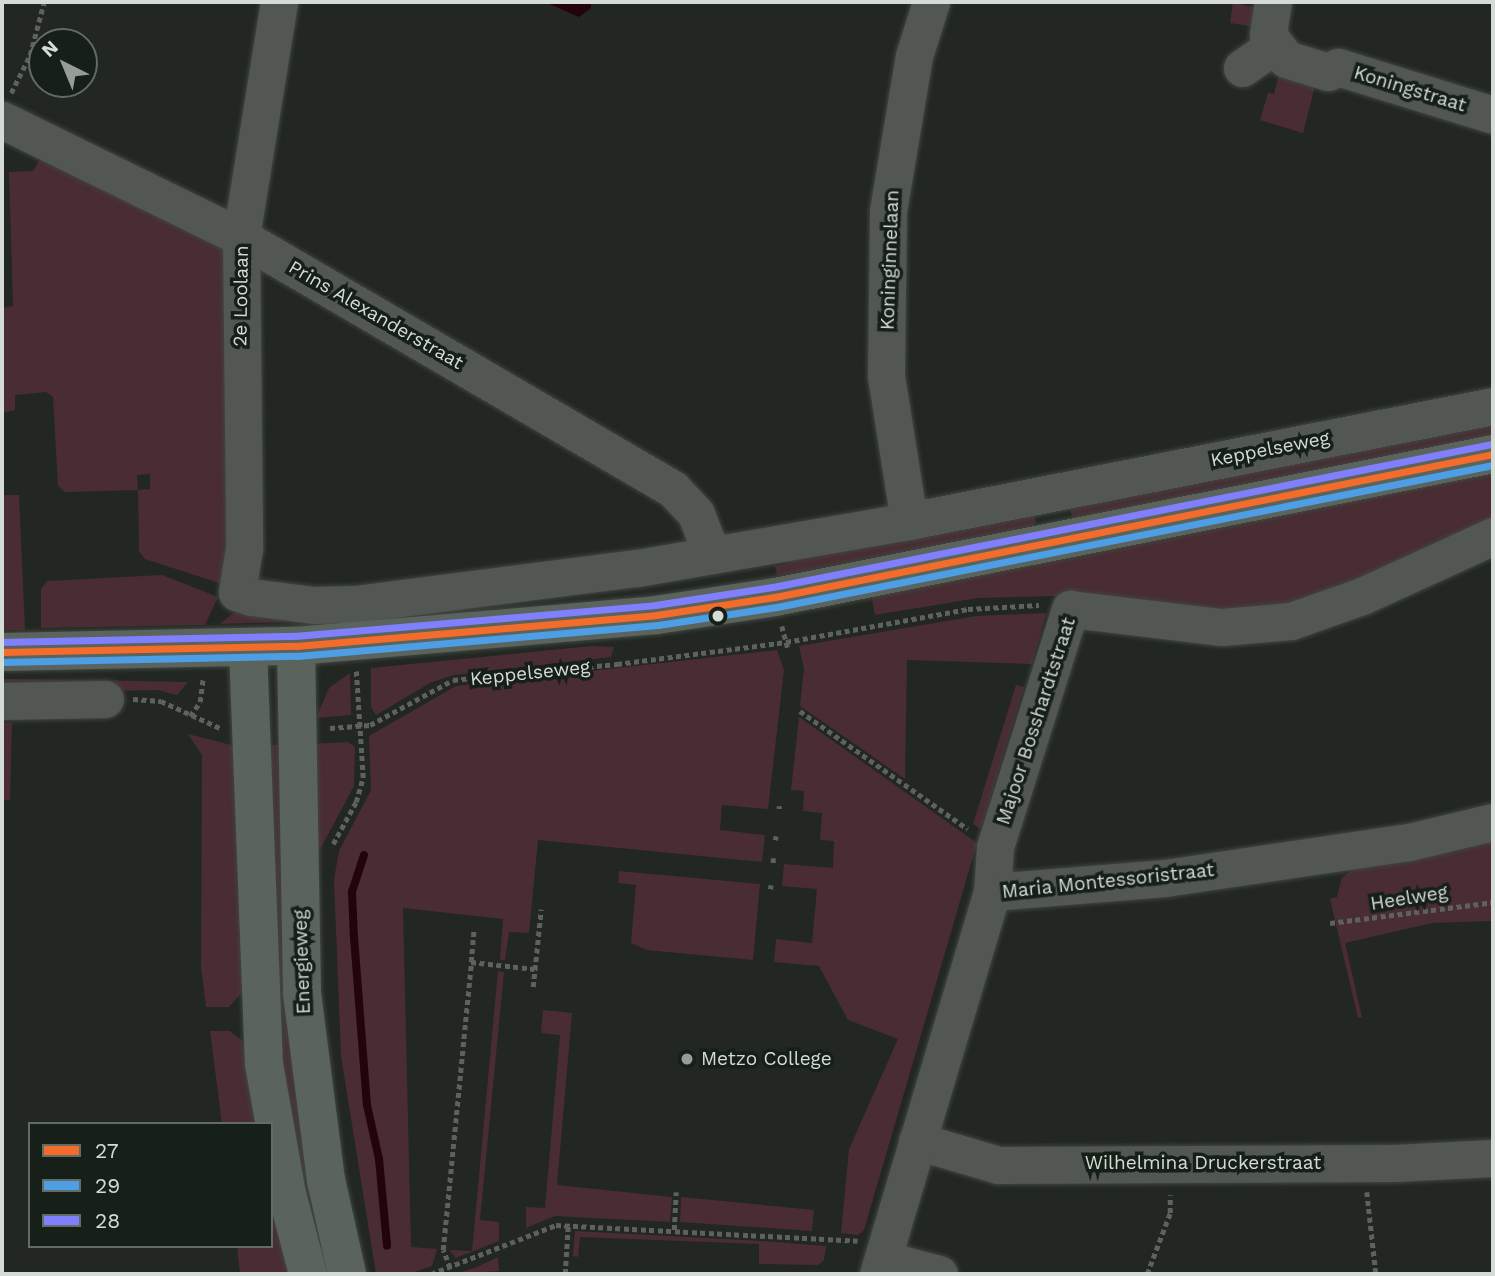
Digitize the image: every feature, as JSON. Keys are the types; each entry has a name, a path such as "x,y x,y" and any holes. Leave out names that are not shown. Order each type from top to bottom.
{"main road":[{"path":"2,652 248,649 656,615 775,597 1493,454"},
{"name":"Energieweg","path":"296,646 295,728 303,1007 326,1180 347,1274"},
{"path":"248,649 264,1064 287,1194 308,1274"}],"street":[{"name":"2e Loolaan","path":"237,592 244,548 241,237 279,2"},
{"name":"Koninginnelaan","path":"909,521 886,376 888,211 914,56 932,2"},
{"path":"1242,68 1273,46 1268,35 1273,2"},
{"name":"Koningstraat","path":"1273,46 1286,59 1328,72 1338,67 1493,115"},
{"name":"Prins Alexanderstraat","path":"5,110 241,237 673,489 696,514 712,555"},
{"name":"Keppelseweg","path":"237,592 314,605 355,604 712,555 909,521 1493,406"},
{"path":"1047,492 1056,540"},
{"name":"Majoor Bosshardtstraat","path":"992,892 995,847 1070,609 1222,627 1291,621 1362,596 1493,536"},
{"path":"2,701 104,699"},
{"name":"Maria Montessoristraat","path":"883,1259 992,892 1165,878 1409,842 1493,822"},
{"name":"Wilhelmina Druckerstraat","path":"916,1141 998,1165 1364,1163 1493,1158"},
{"path":"883,1259 939,1274"}],"path":[{"path":"5,110 30,55 44,2"},
{"name":"Keppelseweg","path":"295,728 359,726 453,680 786,642 968,609 1040,605 1070,609"},
{"path":"326,857 356,802 363,778 356,671"},
{"path":"104,699 161,701 210,726 253,729"},
{"path":"800,711 995,847"},
{"name":"Heelweg","path":"1330,923 1493,902"},
{"path":"533,987 541,909"},
{"path":"450,1268 443,1250 474,929"},
{"path":"471,962 535,969"},
{"path":"1147,1274 1170,1213 1171,1162"},
{"path":"1364,1163 1376,1274"},
{"path":"674,1230 676,1192"},
{"path":"431,1274 549,1227 568,1226 674,1230 883,1259"},
{"path":"565,1274 568,1226"}],"shaded area":[{"path":"545,2 591,2 591,8 579,17"},
{"path":"1233,2 1264,10 1255,27 1230,23"},
{"path":"1281,66 1315,86 1303,133 1260,120 1268,93 1274,94"},
{"path":"48,146 157,202 232,255 225,585 145,559 139,551 138,490 65,492 58,486 53,397 46,392 15,395 15,410 2,413 2,308 13,306 9,172 33,171","holes":["150,474 150,489 138,490 137,475"]},
{"path":"1493,416 1493,436 1073,518 1068,505"},
{"path":"1493,472 1493,524 1368,582 1251,613 1053,596 978,598 875,615 871,595"},
{"path":"2,495 19,495 25,630 2,630"},
{"path":"1033,511 1036,522 1033,526 777,576 775,566 787,564 786,554"},
{"path":"162,575 218,597 205,625 41,628 41,589 47,581"},
{"path":"236,610 347,620 220,624"},
{"path":"1046,613 1032,664 907,660 905,779 800,706 804,669 799,646 976,616"},
{"path":"592,646 614,647 611,657 454,675 430,683 376,715 371,707 371,668"},
{"path":"777,650 784,670 768,809 722,805 720,830 765,835 762,862 538,840 529,933 509,932 505,960 500,960 503,919 403,908 411,1247 437,1249 432,1266 408,1274 376,1274 341,1056 334,879 339,851 371,790 369,736 456,686"},
{"path":"350,673 351,715 316,718 329,688"},
{"path":"2,679 188,682 177,695 158,690 2,693"},
{"path":"1016,685 1024,687 981,829 973,824"},
{"path":"799,717 977,843 864,1230 858,1235 841,1233 849,1149 898,1039 848,1020 819,966 774,962 776,939 812,943 817,889 782,886 784,864 833,868 834,841 820,840 822,813 803,811 804,791 791,790"},
{"path":"2,723 12,723 10,800 2,800"},
{"path":"188,734 235,746 252,981 229,1007 206,1007 201,967 202,755"},
{"path":"348,742 355,747 354,786 317,855 312,744"},
{"path":"263,745 284,745 338,1274 317,1274 284,1142"},
{"path":"1493,833 1493,921 1432,923 1345,943 1362,1017 1358,1018 1330,899 1337,897 1342,877 1356,868 1356,861"},
{"path":"619,871 760,884 753,960 647,950 631,943 636,885 618,883"},
{"path":"498,971 504,972 480,1220 499,1222 499,1241 456,1258 449,1250 472,1251"},
{"path":"543,1010 572,1013 557,1185 672,1197 670,1222 555,1216 526,1228 526,1207 545,1208 560,1035 541,1033"},
{"path":"210,1031 230,1031 257,1052 266,1122 222,1122"},
{"path":"273,1161 301,1274 240,1274 237,1248 273,1248"},
{"path":"681,1197 814,1210 812,1231 680,1222"},
{"path":"575,1231 826,1246 824,1260 818,1265 759,1264 759,1244 580,1237 578,1257 573,1256"},
{"path":"498,1257 499,1271 455,1274 477,1267"}],"waterway":[{"path":"364,855 352,892 354,937 367,1105 379,1159 387,1246"}],"transit line":[{"name":"28","path":"2,642 295,636 655,605 773,587 1491,444"},
{"name":"27","path":"2,652 296,646 656,615 775,597 1493,454"},
{"name":"29","path":"2,662 297,656 658,625 777,607 1493,465"}],"place":[{"name":"Metzo College","path":"687,1059"}]}
